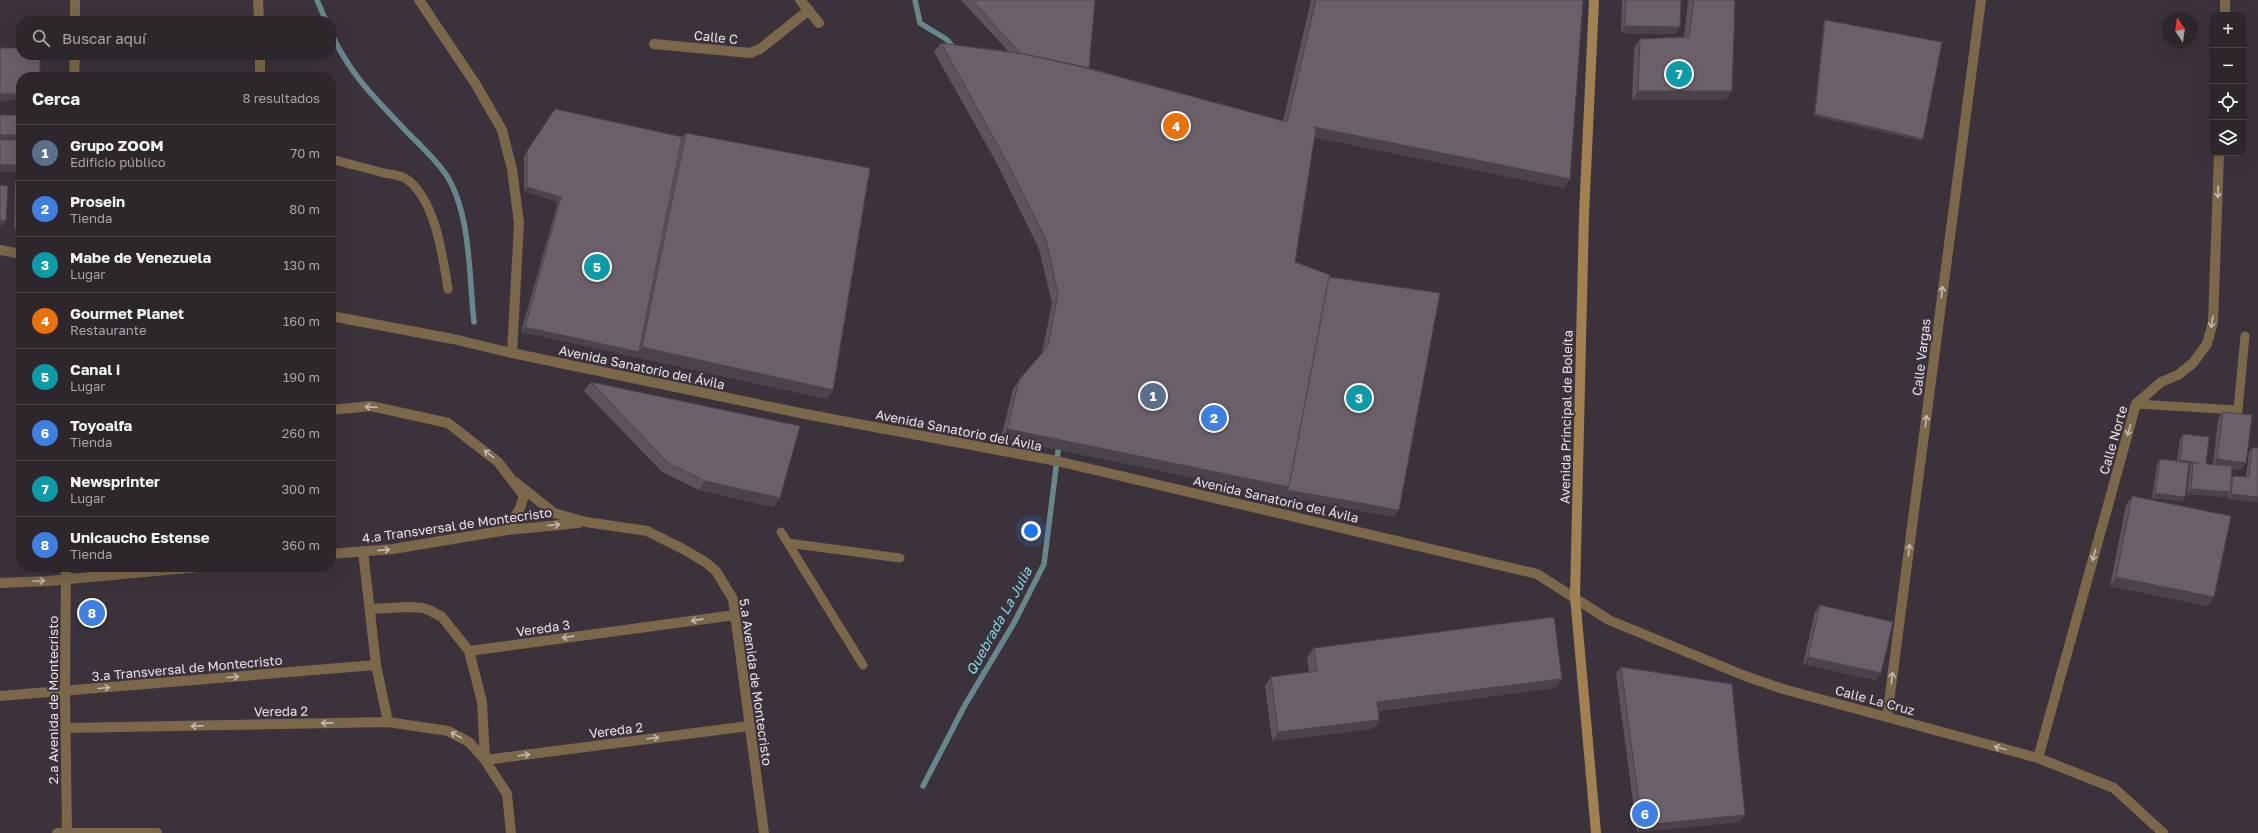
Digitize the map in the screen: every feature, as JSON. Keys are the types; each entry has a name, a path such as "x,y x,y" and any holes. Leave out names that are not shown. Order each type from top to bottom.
{"street":[{"path":"75,0 75,16"},
{"path":"258,0 259,16"},
{"path":"420,0 475,83 502,130 512,169 519,223 512,353"},
{"path":"800,0 819,22"},
{"name":"Avenida Principal de Boleíta","path":"1594,0 1584,215 1575,596 1596,833"},
{"name":"Calle Vargas","path":"1887,717 1981,0"},
{"path":"2225,0 2225,12"},
{"name":"Calle C","path":"654,44 750,53 760,49 809,10"},
{"path":"74,60 74,72"},
{"path":"260,60 260,72"},
{"name":"Calle Norte","path":"2038,758 2136,404 2161,382 2178,375 2193,363 2207,344 2213,322 2219,156"},
{"path":"0,250 16,253"},
{"name":"Avenida Sanatorio del Ávila","path":"336,317 453,339 512,353 797,412 1027,456 1537,574 1575,596"},
{"name":"5.ª Avenida de Montecristo","path":"336,410 372,406 448,423 498,462 515,482 524,496 520,508 507,530"},
{"name":"5.ª Avenida de Montecristo","path":"515,482 554,513 586,522 647,531 705,562 724,582 733,600 764,833"},
{"name":"4.ª Transversal de Montecristo","path":"336,554 393,549 507,530 586,522"},
{"path":"363,551 371,609 376,665 388,722"},
{"name":"2.ª Avenida de Montecristo","path":"63,833 66,728 66,572"},
{"path":"0,583 66,580 148,572"},
{"name":"Calle La Cruz","path":"1575,596 1609,620 1745,676 1784,689 2038,758 2114,788 2163,833"},
{"path":"371,609 403,607 427,610 442,617 469,651"},
{"name":"Vereda 3","path":"469,651 735,615"},
{"name":"Vereda 2","path":"469,651 482,702 485,760"},
{"name":"3.ª Transversal de Montecristo","path":"0,696 65,692 376,665"},
{"name":"Vereda 2","path":"66,728 388,722 448,731 469,742 485,760 507,794 511,833"},
{"name":"Vereda 2","path":"485,760 749,726"},
{"path":"63,833 157,833"}],"lane":[{"path":"336,160 404,178 416,188 426,203 433,222 442,253 448,289"},
{"path":"2136,404 2238,410 2245,336"},
{"path":"1023,426 1027,456"},
{"path":"781,532 863,665"},
{"path":"788,544 900,558"}],"building":[{"path":"972,0 1095,0 1089,68 1020,53"},
{"path":"1316,0 1583,0 1570,179 1314,127 1316,128 1295,262 1330,275 1289,487 1007,429 1019,380 1048,346 1058,294 1046,240 1001,151 941,43 1024,54 1090,69 1287,122"},
{"path":"1626,0 1681,0 1680,27 1625,26"},
{"path":"1694,0 1735,0 1732,91 1638,91 1640,39 1689,37"},
{"path":"1825,20 1942,42 1923,139 1815,114"},
{"path":"0,48 16,48 16,60 40,60 40,72 16,72 16,94 0,94"},
{"path":"555,109 682,137 639,352 525,327 561,197 527,187 527,151"},
{"path":"0,115 16,115 16,135 0,135"},
{"path":"686,133 870,168 833,390 642,347"},
{"path":"0,140 16,140 16,165 0,165"},
{"path":"0,185 8,186 6,221 0,220"},
{"path":"1329,277 1440,293 1399,510 1287,490 1289,487"},
{"path":"591,382 800,426 780,498 705,481 668,463"},
{"path":"2223,412 2252,415 2246,463 2217,459"},
{"path":"2183,434 2209,437 2206,464 2232,466 2230,492 2191,489 2193,463 2199,463 2180,460"},
{"path":"2252,448 2258,448 2258,497 2231,494 2233,476 2249,477"},
{"path":"2160,459 2189,463 2185,497 2155,493"},
{"path":"2132,496 2231,516 2214,597 2116,577"},
{"path":"1820,605 1893,622 1881,673 1808,657"},
{"path":"1554,617 1562,679 1377,702 1379,720 1278,732 1271,677 1317,671 1314,648"},
{"path":"1621,667 1732,684 1745,815 1642,825"}],"waterway":[{"path":"317,0 324,16"},
{"name":"Quebrada La Julia","path":"915,0 920,23 946,39 956,50"},
{"path":"336,43 366,88 439,165 447,176 455,192 461,209 468,247 474,322"},
{"name":"Quebrada La Julia","path":"923,786 965,705 1014,623 1044,564 1059,444"}],"place":[{"name":"Newsprinter","path":"1679,74"},
{"name":"Gourmet Planet","path":"1176,126"},
{"name":"Canal i","path":"597,267"},
{"name":"Grupo ZOOM","path":"1153,396"},
{"name":"Mabe de Venezuela","path":"1359,398"},
{"name":"Prosein","path":"1214,418"},
{"name":"Unicaucho Estense","path":"92,613"},
{"name":"Toyoalfa","path":"1645,814"}]}
